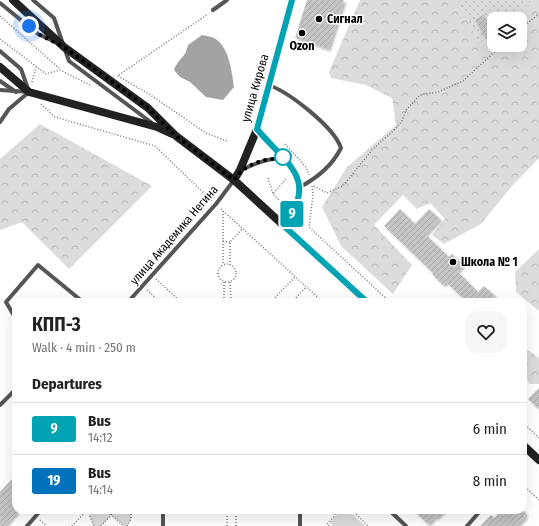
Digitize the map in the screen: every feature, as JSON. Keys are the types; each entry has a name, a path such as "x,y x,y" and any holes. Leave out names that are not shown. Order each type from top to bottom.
{"main road":[{"path":"13,0 64,47 148,108 176,136 234,180 363,298"},
{"name":"улица Кирова","path":"234,180 240,170 257,129 292,0"},
{"path":"0,67 29,92 157,127 176,136"},
{"path":"527,449 539,460"}],"lane":[{"path":"33,0 54,18 69,61 157,127"},
{"path":"213,10 226,1"},
{"path":"0,3 38,34 64,47"},
{"path":"0,51 22,69 29,92"},
{"path":"0,81 17,92"},
{"path":"269,84 278,88 303,106 338,139 341,148 337,156 312,183 300,187"},
{"path":"1,90 29,92"},
{"path":"0,122 10,109 29,92"},
{"path":"257,129 294,170 300,187 299,197 293,213 284,226"},
{"path":"240,170 261,161 276,158 284,159"},
{"name":"улица Академика Негина","path":"132,298 216,204 234,180"},
{"path":"12,312 6,302 38,264 78,298"},
{"path":"0,405 12,393"},
{"path":"163,514 163,526"},
{"path":"300,514 300,526"},
{"path":"393,514 406,526"},
{"path":"467,526 478,514"},
{"path":"27,526 36,516"}],"path":[{"path":"112,82 213,10"},
{"path":"527,23 539,14"},
{"path":"0,16 60,70 101,92 105,88"},
{"path":"0,39 46,74 60,70"},
{"path":"312,183 328,193 343,186 372,150 402,121 406,110 420,95 438,92 463,80 494,52"},
{"path":"29,92 36,67"},
{"path":"119,76 206,133 227,142"},
{"path":"39,102 55,117 155,146 223,211 318,298"},
{"path":"285,144 306,167 312,183 313,195 309,227 386,298"},
{"path":"268,178 273,194 283,204"},
{"path":"273,194 286,179"},
{"path":"223,211 223,265 218,274 224,282 224,298"},
{"path":"230,265 230,242 242,228"},
{"path":"223,241 230,242"},
{"path":"223,265 230,265 236,272 234,279 224,282"},
{"path":"152,276 177,298"},
{"path":"274,298 295,277"},
{"path":"230,281 231,298"},
{"path":"142,286 156,298"},
{"path":"296,298 306,287"},
{"path":"527,428 539,438"},
{"path":"527,489 539,500"},
{"path":"72,526 83,514"},
{"path":"90,514 94,526"},
{"path":"127,526 131,519 131,514"},
{"path":"227,514 227,526"},
{"path":"236,514 236,526"},
{"path":"329,526 327,524 335,514"},
{"path":"356,514 368,526"},
{"path":"102,526 112,515 124,526"},
{"path":"36,516 47,526"}],"green space":[{"path":"360,0 457,0 479,41 487,43 487,52 527,52 527,12 521,12 532,0 539,0 539,158 512,186 481,224 444,244 432,235 445,219 430,203 417,209 403,195 374,225 412,265 393,294 341,246 322,207 347,167 396,125 392,98 366,85 331,78 329,72"},
{"path":"457,0 532,0 521,12 487,12 487,43 479,41"},
{"path":"40,124 152,186 69,269 22,222 0,230 0,159"},
{"path":"539,249 539,311 527,301 527,298 523,298 516,292 515,272"},
{"path":"527,349 539,358 539,384 529,384 527,380"},
{"path":"90,514 131,514 131,519 127,526 124,526 111,515 101,526 94,526"},
{"path":"337,514 352,514 365,526 333,526 330,522"}],"shaded area":[{"path":"202,35 212,37 217,40 224,49 229,61 234,87 223,100 206,97 190,82 180,77 174,70 185,53 188,45"}],"building":[{"name":"Сигнал","path":"307,0 344,0 328,49 295,38"},
{"path":"483,15 487,22 487,33 484,35 475,20"},
{"path":"400,209 415,224 429,209 440,219 425,234 449,257 452,254 463,265 457,271 478,292 484,286 495,296 493,298 463,298 446,282 443,285 432,274 433,273 384,226"},
{"path":"539,388 539,409 528,399"},
{"path":"12,479 12,514 15,514 4,526 0,526 0,492"},
{"path":"417,514 440,514 436,518 435,516 428,524"},
{"path":"498,514 525,514 525,517 516,526 480,526 491,515 494,518"}],"bus line":[{"name":"9","path":"292,0 257,129 294,170 300,187 299,197 293,213 284,226 363,298"}],"place":[{"name":"Сигнал","path":"319,19"},
{"name":"Ozon","path":"302,33"},
{"name":"Школа № 1","path":"453,262"}],"route":[{"path":"29,26 38,34 64,47 148,108 160,118 176,136 234,180 240,170 261,161 276,158 284,159 283,157"}]}
